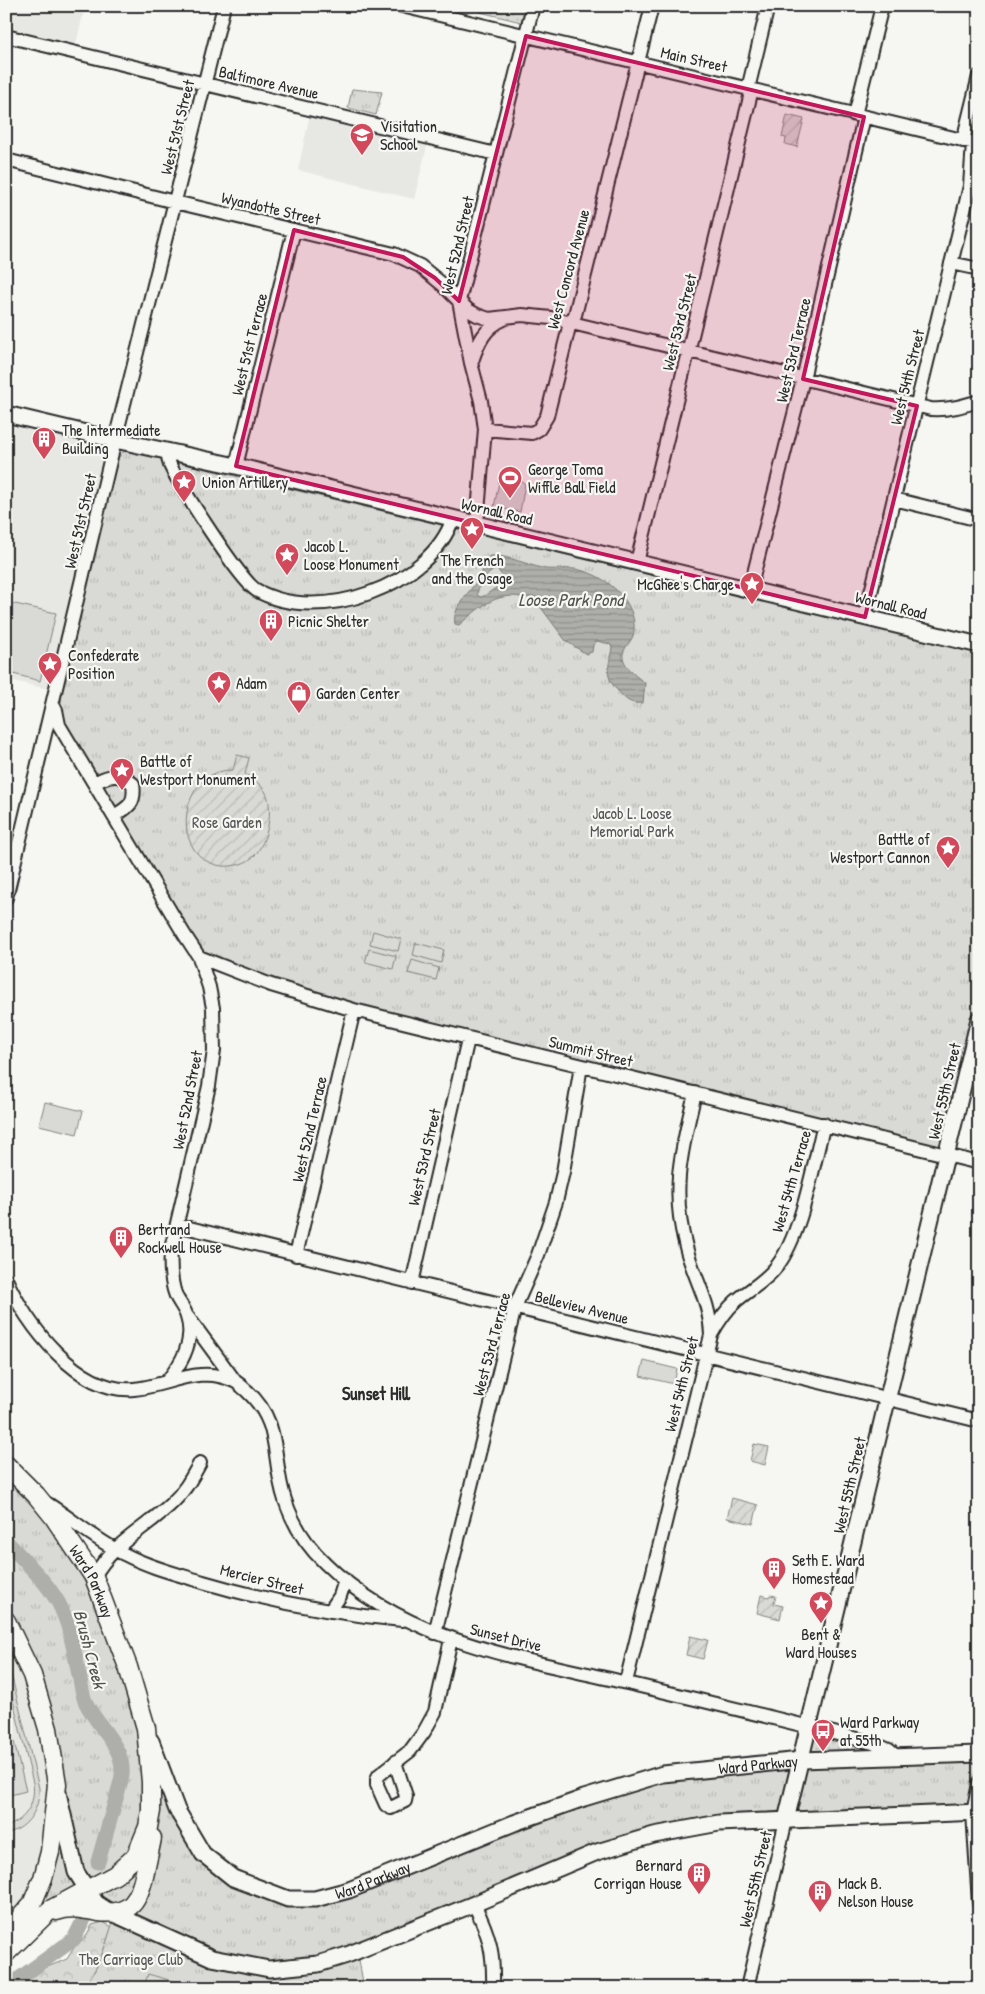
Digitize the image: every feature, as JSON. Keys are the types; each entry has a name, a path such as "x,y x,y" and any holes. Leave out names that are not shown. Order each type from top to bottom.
{"highway":[{"name":"Ward Parkway","path":"6,1465 36,1495 53,1516 94,1576 128,1667 146,1728"},
{"path":"6,1621 32,1675 48,1729 57,1784 50,1852 43,1878 32,1904 6,1934"},
{"path":"6,1954 17,1949 46,1919 58,1910 83,1908 110,1912 129,1908 139,1897 152,1840 151,1782 146,1728"},
{"path":"6,1954 50,1910 115,1875 136,1856 145,1837 151,1812"}],"main road":[{"name":"Wornall Road","path":"6,414 236,466 979,644"},
{"name":"West 55th Street","path":"786,1820 979,1019"},
{"name":"Ward Parkway","path":"146,1728 177,1810 203,1854 233,1878 288,1899 315,1899 349,1890 514,1824 593,1795 663,1774 801,1760 979,1754"},
{"path":"57,1784 76,1872 96,1903 110,1912 212,1958 270,1968 318,1964 347,1955 597,1852 654,1835 719,1823 976,1812"}],"street":[{"name":"West 51st Street","path":"6,898 115,440 224,6"},
{"name":"West 52nd Street","path":"477,524 485,429 460,300 533,6"},
{"name":"West Concord Avenue","path":"485,429 532,433 544,423 547,416 570,323 575,316 652,6"},
{"name":"West 53rd Street","path":"637,562 750,89 768,6"},
{"name":"West 53rd Terrace","path":"750,589 803,379 882,6"},
{"name":"Main Street","path":"410,7 972,143"},
{"name":"Baltimore Avenue","path":"6,36 496,154"},
{"name":"West 54th Street","path":"865,617 970,186 972,143 979,76"},
{"name":"Wyandotte Street","path":"6,160 402,257 420,266 460,300 468,310 483,318 539,316 917,406 944,410 979,401"},
{"name":"West 51st Terrace","path":"236,466 294,230"},
{"path":"952,263 979,270"},
{"path":"471,364 477,345 483,336 495,323 510,316"},
{"path":"167,450 170,464 239,573 258,591 281,599 315,604 325,603 343,600 393,584 407,576 432,552 447,533 453,518"},
{"path":"894,499 979,520"},
{"name":"West 52nd Street","path":"53,706 56,710 59,725 199,956 213,1008 215,1033 210,1086 171,1250 170,1274 176,1295 188,1317 189,1339 187,1351 181,1364 167,1381"},
{"path":"44,744 56,740 69,742"},
{"path":"94,783 108,775 118,775 126,778 133,784 135,793 132,802 127,808 114,816"},
{"name":"Summit Street","path":"199,956 271,985 354,1010 979,1163"},
{"name":"West 52nd Terrace","path":"296,1255 354,1010"},
{"name":"West 53rd Street","path":"412,1283 468,1039"},
{"name":"West 53rd Terrace","path":"435,1633 515,1307 538,1255 556,1202 581,1066"},
{"name":"West 54th Street","path":"626,1682 711,1335 710,1316 686,1248 678,1202 680,1156 695,1093"},
{"name":"West 54th Terrace","path":"711,1335 721,1317 736,1302 766,1278 786,1253 798,1226 824,1124"},
{"name":"Belleview Avenue","path":"177,1225 887,1400 979,1420"},
{"name":"Sunset Drive","path":"6,1279 14,1296 31,1322 57,1354 80,1371 104,1384 134,1389 199,1374 235,1381"},
{"name":"Sunset Drive","path":"188,1317 235,1381 257,1400 269,1420 285,1500 295,1524 324,1562 378,1604 435,1633 476,1648 626,1682 873,1743 889,1750 897,1757"},
{"path":"94,1576 101,1564 115,1548 174,1502 188,1484 200,1463"},
{"name":"Mercier Street","path":"36,1495 123,1554 162,1570 232,1590 330,1612 407,1620"},
{"path":"330,1612 340,1596 345,1580"},
{"path":"395,1762 410,1751 424,1732 435,1712 451,1639"},
{"path":"979,1783 976,1812 979,1903"},
{"name":"West 55th Street","path":"747,1988 786,1820"},
{"path":"474,1904 487,1930 494,1958 493,1988"}],"highlighted area":[{"path":"526,36 864,117 803,379 917,406 865,617 236,466 294,230 403,257 435,278 459,301"}],"shaded area":[{"path":"6,6 85,6 75,48 6,32"},
{"name":"Visitation School","path":"310,114 428,142 414,199 298,170"},
{"path":"6,424 111,445 52,690 6,679"},
{"path":"6,1621 57,1784 42,1872 6,1934"}],"green space":[{"path":"511,6 525,8 521,22 480,12 481,7 499,11 501,7 510,9"},
{"path":"352,89 382,92 376,115 348,108"},
{"path":"787,115 804,119 797,147 785,144 786,138 782,137"},
{"name":"Jacob L. Loose Memorial Park","path":"130,451 979,653 979,999 944,1143 941,1148 436,1026 283,985 205,953 198,947 64,722 61,704 62,691 118,458 123,452"},
{"name":"George Toma Wiffle Ball Field","path":"500,477 520,480 525,484 520,512 494,507"},
{"path":"6,602 56,613 40,681 6,672"},
{"name":"Rose Garden","path":"237,755 249,758 245,774 256,781 265,791 269,806 268,825 263,843 254,856 239,864 222,866 205,860 193,848 187,832 187,815 191,798 200,784 215,774 233,770"},
{"path":"373,931 401,939 398,951 370,944"},
{"path":"416,943 444,950 441,963 413,955"},
{"path":"369,949 396,956 393,969 365,962"},
{"path":"412,960 439,968 436,980 408,973"},
{"path":"45,1102 83,1111 77,1134 39,1125"},
{"path":"644,1361 677,1369 674,1384 640,1376"},
{"path":"754,1444 769,1447 765,1465 750,1461"},
{"path":"6,1474 29,1497 73,1559 99,1610 142,1736 146,1818 123,1864 90,1882 81,1867 76,1848 65,1779 47,1694 18,1626 6,1607"},
{"path":"732,1498 758,1505 753,1524 727,1518"},
{"path":"761,1595 776,1596 774,1604 783,1606 780,1619 757,1613"},
{"path":"690,1636 708,1640 703,1659 686,1655"},
{"path":"6,1653 39,1788 35,1810 27,1822 8,1833 8,1839 6,1839 6,1827 19,1820 28,1810 34,1790 6,1672"},
{"path":"6,1709 26,1791 6,1796"},
{"path":"820,1736 860,1745 864,1747 863,1752 814,1754 811,1750 813,1739"},
{"path":"974,1761 977,1763 968,1805 799,1813 796,1808 805,1768 808,1766"},
{"path":"789,1767 791,1769 780,1811 702,1820 333,1956 272,1963 217,1953 128,1913 159,1807 160,1786 162,1785 175,1819 185,1838 198,1854 228,1882 265,1899 298,1905 332,1902 366,1893 550,1815 664,1780"},
{"path":"60,1837 67,1870 75,1888 26,1920"},
{"path":"141,1861 137,1894 114,1906 97,1895 99,1891 124,1879"},
{"name":"The Carriage Club","path":"114,1919 188,1953 307,1970 359,1960 364,1988 82,1988 98,1964"},
{"path":"103,1922 112,1927 96,1967 88,1982 82,1988 21,1988 40,1970 67,1959 75,1946 85,1938 92,1925"},
{"path":"148,1974 176,1982 174,1988 144,1987"}],"water":[{"name":"Loose Park Pond","path":"490,556 503,557 546,569 580,570 600,578 618,592 625,600 634,620 633,635 624,651 623,658 629,669 645,683 643,703 627,700 611,681 608,671 612,647 610,644 597,641 593,645 592,652 586,654 566,641 533,598 512,596 495,599 459,625 455,624 456,611 480,576 487,558","holes":["497,569 504,578 503,583 484,596 480,597 477,594 484,579 493,571"]}],"waterway":[{"name":"Brush Creek","path":"6,1541 40,1577 58,1602 66,1619 71,1637 85,1701 110,1739 120,1759 122,1769 121,1781 98,1862"},
{"name":"Brush Creek","path":"13,1988 20,1978 74,1939 85,1917"}],"place":[{"name":"Visitation School","path":"362,156"},
{"name":"The Intermediate Building","path":"44,460"},
{"name":"George Toma Wiffle Ball Field","path":"510,499"},
{"name":"Union Artillery","path":"184,503"},
{"name":"The French and the Osage","path":"472,550"},
{"name":"Jacob L. Loose Monument","path":"287,576"},
{"name":"McGhee's Charge","path":"752,605"},
{"name":"Picnic Shelter","path":"271,642"},
{"name":"Confederate Position","path":"50,685"},
{"name":"Adam","path":"219,704"},
{"name":"Garden Center","path":"299,714"},
{"name":"Battle of Westport Monument","path":"122,791"},
{"name":"Battle of Westport Cannon","path":"948,869"},
{"name":"Bertrand Rockwell House","path":"121,1259"},
{"name":"Seth E. Ward Homestead","path":"774,1590"},
{"name":"Bent & Ward Houses","path":"821,1624"},
{"name":"Ward Parkway at 55th","path":"823,1752"},
{"name":"Bernard Corrigan House","path":"699,1895"},
{"name":"Mack B. Nelson House","path":"820,1913"}],"district":[{"name":"Sunset Hill","path":"376,1393"}]}
